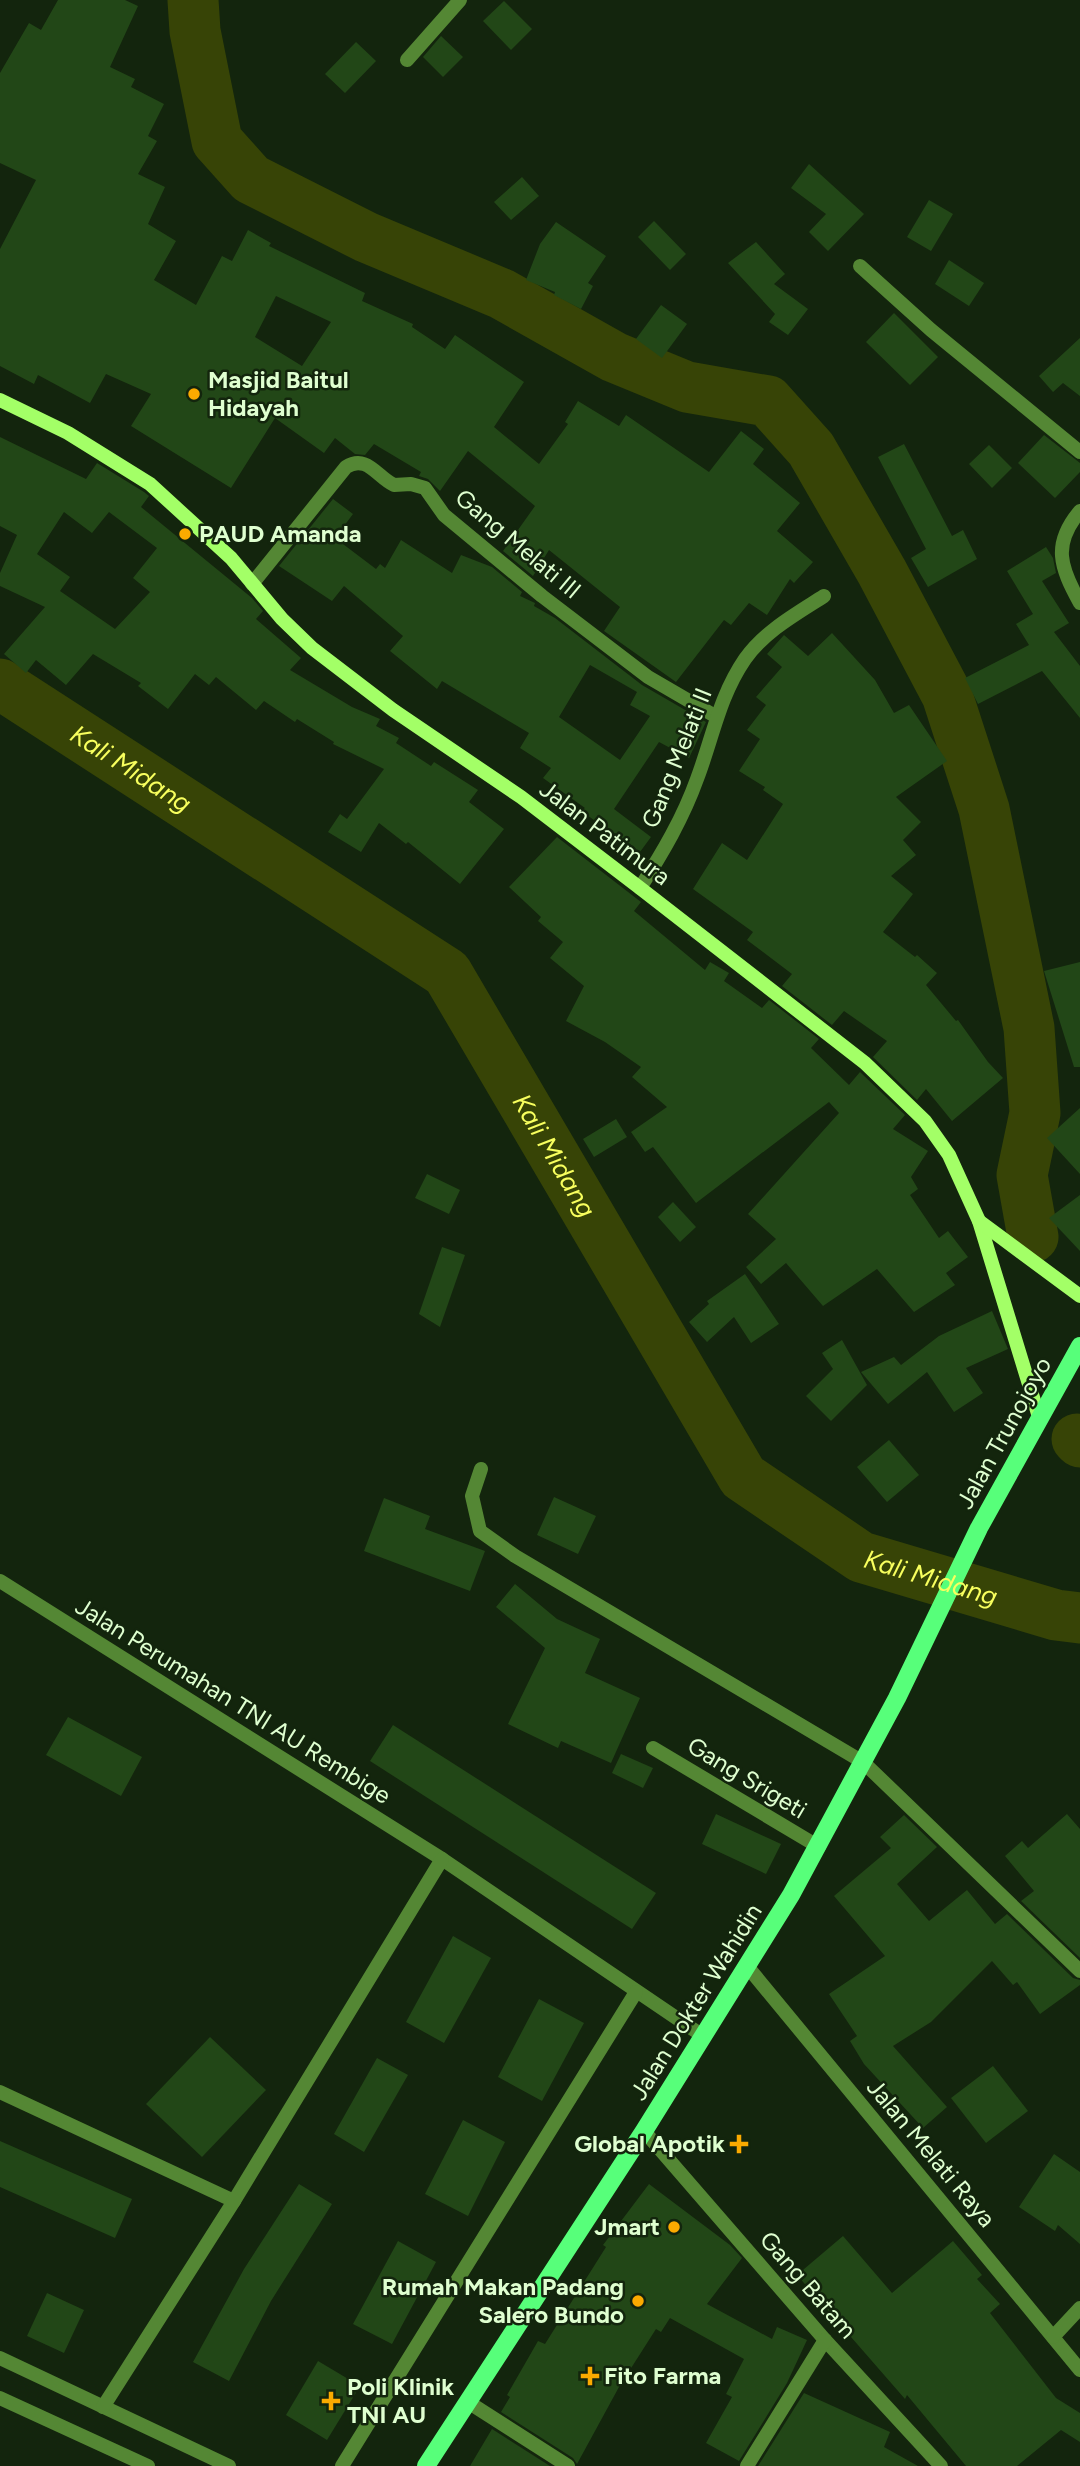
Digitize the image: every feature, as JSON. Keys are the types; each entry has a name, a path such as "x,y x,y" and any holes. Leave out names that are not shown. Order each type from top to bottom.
{"main road":[{"name":"Jalan Trunojoyo","path":"971,1543 1080,1346"},
{"name":"Jalan Dokter Wahidin","path":"426,2466 644,2131 819,1847 897,1698 971,1543"}],"street":[{"path":"407,60 460,0"},
{"path":"860,266 931,330 1080,452"},
{"name":"Jalan Patimura","path":"0,400 68,433 150,484 231,558 282,619 353,680 521,797 640,888 865,1063 925,1121 949,1154 979,1221 1039,1417"},
{"name":"Gang Melati III","path":"252,584 344,469 355,463 366,463 394,485 411,484 425,488 443,514 542,596 648,677 715,716"},
{"path":"1080,511 1066,528 1060,544 1068,578 1080,603"},
{"name":"Gang Melati II","path":"640,888 679,826 710,741 715,716 745,660 775,628 824,596"},
{"path":"979,1221 1080,1296"},
{"path":"481,1469 472,1496 473,1510 480,1531 515,1556 863,1762 1080,1970"},
{"name":"Jalan Perumahan TNI AU Rembige","path":"0,1581 442,1859 703,2036"},
{"name":"Gang Srigeti","path":"653,1748 819,1847"},
{"path":"103,2407 234,2201 442,1859"},
{"name":"Jalan Melati Raya","path":"747,1966 1080,2370"},
{"path":"342,2466 636,1992"},
{"path":"0,2092 234,2201"},
{"name":"Gang Batam","path":"644,2131 825,2340 941,2466"},
{"path":"1053,2337 1080,2308"},
{"path":"747,2466 825,2340"},
{"path":"0,2358 229,2466"},
{"path":"0,2398 149,2466"},
{"path":"468,2402 568,2466"}],"building":[{"path":"58,0 125,0 138,6 110,67 135,79 131,87 164,104 148,136 157,141 138,174 165,187 148,224 176,241 154,280 196,305 222,256 232,261 248,230 271,243 269,246 365,293 362,301 413,324 412,327 445,349 455,335 524,382 494,427 539,464 568,424 565,422 578,401 619,426 626,415 709,472 741,431 764,449 753,464 800,503 777,531 813,562 794,583 790,579 767,615 749,603 731,625 724,620 676,682 604,631 620,607 549,550 533,576 503,551 535,506 468,451 440,491 428,479 419,476 421,472 374,444 365,455 355,454 335,438 324,453 275,418 231,488 131,426 151,394 106,374 90,403 38,375 34,384 0,366 0,249 36,180 0,163 0,73 29,23 41,30","holes":["276,296 331,322 302,366 255,337"]},
{"path":"504,1 532,29 511,50 483,21"},
{"path":"441,36 463,57 443,77 423,57"},
{"path":"356,42 376,61 345,93 325,74"},
{"path":"809,164 864,214 828,251 809,232 826,214 791,188"},
{"path":"522,177 539,196 511,220 494,202"},
{"path":"929,200 953,214 931,251 907,237"},
{"path":"654,221 686,254 670,270 638,237"},
{"path":"556,222 606,256 588,283 593,286 581,309 554,295 555,292 526,280 540,244"},
{"path":"756,242 785,274 774,284 808,309 788,335 769,322 775,314 728,263"},
{"path":"949,260 984,283 969,306 935,284"},
{"path":"661,305 687,324 662,358 636,339"},
{"path":"894,313 938,357 910,385 866,342"},
{"path":"1080,338 1080,396 1063,383 1053,392 1039,376"},
{"path":"1044,435 1080,463 1080,472 1055,498 1018,463"},
{"path":"0,437 86,479 97,463 149,496 141,507 252,598 263,611 256,619 301,658 290,670 352,707 380,719 376,726 399,738 396,743 431,766 434,762 478,790 469,802 504,829 460,884 408,842 406,844 379,823 361,852 328,832 340,814 347,819 384,769 333,744 334,742 297,719 295,722 264,701 256,710 216,677 209,685 195,674 168,709 138,686 141,683 93,654 66,685 36,660 26,673 4,654 45,607 0,586 0,573 17,535 0,526","holes":["64,512 92,533 109,512 157,548 133,578 150,592 115,629 60,591 70,577 37,554"]},
{"path":"904,444 952,536 963,530 977,559 928,587 911,558 926,549 878,457"},
{"path":"989,445 1012,468 992,488 969,464"},
{"path":"333,499 353,514 335,538 376,569 380,564 385,568 401,540 452,573 461,555 492,567 522,592 520,596 535,603 534,606 555,618 642,685 706,722 689,758 659,742 614,809 651,837 640,852 581,811 585,808 543,778 551,768 520,748 529,733 442,681 437,689 390,651 403,636 344,586 332,601 279,566","holes":["590,665 637,692 630,705 650,716 620,760 559,717"]},
{"path":"1046,547 1053,558 1056,573 1042,581 1069,623 1054,632 1080,666 1080,718 1042,671 978,704 965,678 1029,645 1016,624 1033,614 1007,571"},
{"path":"832,633 875,680 894,713 909,705 947,761 896,797 921,822 903,840 916,855 891,876 913,894 883,932 915,957 917,955 937,973 926,985 956,1021 958,1020 1003,1078 952,1121 926,1089 917,1100 873,1057 887,1041 844,1011 832,1025 782,986 792,974 747,940 753,932 693,889 722,843 747,860 783,804 763,790 765,787 739,771 760,739 747,730 766,705 756,697 782,667 767,654 784,635 808,656"},
{"path":"557,837 641,902 634,911 705,970 710,962 729,973 724,981 762,1008 769,1000 819,1039 811,1048 849,1085 860,1072 905,1115 893,1129 928,1151 911,1177 918,1189 910,1195 939,1238 948,1231 968,1257 946,1273 955,1285 914,1312 877,1269 823,1306 786,1263 761,1284 746,1267 776,1239 748,1214 839,1113 829,1102 696,1203 653,1147 645,1152 631,1132 667,1107 632,1077 641,1067 605,1042 566,1021 584,986 550,958 563,942 538,921 541,917 509,887"},
{"path":"1080,962 1080,1067 1074,1067 1044,971"},
{"path":"1080,1108 1080,1174 1047,1138"},
{"path":"616,1119 627,1137 594,1157 583,1139"},
{"path":"427,1174 460,1190 449,1214 415,1198"},
{"path":"1080,1195 1080,1251 1049,1218"},
{"path":"673,1202 696,1227 680,1242 658,1217"},
{"path":"442,1247 465,1255 440,1327 419,1314"},
{"path":"745,1274 779,1324 751,1343 734,1317 707,1342 689,1322 709,1304 707,1301"},
{"path":"992,1311 1008,1349 966,1368 983,1393 954,1412 927,1372 888,1404 861,1372 894,1357 901,1365 939,1336"},
{"path":"842,1340 867,1385 831,1421 806,1396 833,1369 822,1353"},
{"path":"889,1440 919,1475 887,1502 857,1467"},
{"path":"554,1497 596,1516 578,1554 537,1535"},
{"path":"384,1498 430,1516 425,1529 485,1551 470,1591 364,1551"},
{"path":"515,1584 557,1619 600,1639 585,1673 640,1698 611,1763 561,1741 558,1748 508,1724 545,1648 496,1607"},
{"path":"68,1717 142,1757 121,1796 46,1755"},
{"path":"393,1725 656,1893 632,1929 370,1761"},
{"path":"621,1754 653,1768 643,1788 612,1773"},
{"path":"716,1814 781,1844 766,1874 702,1844"},
{"path":"1067,1814 1080,1829 1080,1958 1021,1901 1034,1891 1005,1856 1022,1841 1028,1848"},
{"path":"904,1815 937,1847 897,1884 929,1921 967,1890 995,1924 1007,1914 1073,1978 1080,1980 1080,1985 1040,2014 1017,1982 1013,1985 992,1961 931,2022 893,2046 947,2107 923,2128 864,2064 850,2041 857,2036 829,1994 885,1956 834,1896 891,1848 880,1837"},
{"path":"453,1936 491,1958 444,2043 406,2022"},
{"path":"539,1999 584,2023 542,2101 498,2077"},
{"path":"210,2037 266,2090 202,2157 146,2104"},
{"path":"377,2058 408,2075 364,2152 334,2134"},
{"path":"993,2066 1028,2111 986,2143 951,2098"},
{"path":"463,2120 505,2142 468,2216 425,2194"},
{"path":"0,2141 132,2199 115,2238 0,2187"},
{"path":"1054,2154 1080,2172 1080,2244 1058,2225 1055,2231 1019,2207"},
{"path":"299,2184 332,2204 271,2301 229,2381 193,2362 244,2269"},
{"path":"649,2184 730,2245 742,2258 707,2304 772,2339 777,2327 807,2340 787,2383 739,2461 706,2443 732,2397 726,2394 744,2359 670,2318 661,2332 656,2329 619,2387 577,2464 573,2458 501,2412 510,2397 507,2395 538,2341 545,2344 606,2247 603,2245"},
{"path":"843,2236 892,2293 953,2241 982,2275 977,2279 1000,2304 990,2313 1056,2398 1080,2413 1080,2442 1061,2430 1017,2466 966,2466 907,2395 905,2399 797,2275"},
{"path":"398,2241 436,2262 392,2344 353,2324"},
{"path":"47,2293 84,2310 64,2353 27,2336"},
{"path":"318,2361 360,2386 327,2440 286,2415"},
{"path":"804,2393 890,2432 884,2447 918,2466 758,2466"},
{"path":"492,2429 550,2466 470,2466"}],"waterway":[{"path":"193,0 195,31 217,141 251,179 366,237 502,294 614,357 687,387 768,401 811,449 882,572 947,695 984,809 1029,1028 1035,1113 1022,1175 1033,1237"},
{"name":"Kali Midang","path":"0,684 447,973 743,1477 861,1557 1056,1615 1080,1618"},
{"path":"1077,1439 1080,1442"}],"place":[{"name":"Masjid Baitul Hidayah","path":"194,394"},
{"name":"PAUD Amanda","path":"185,534"},
{"name":"Global Apotik","path":"739,2144"},
{"name":"Jmart","path":"674,2227"},
{"name":"Rumah Makan Padang Salero Bundo","path":"638,2301"},
{"name":"Fito Farma","path":"590,2376"},
{"name":"Poli Klinik TNI AU","path":"331,2401"}]}
